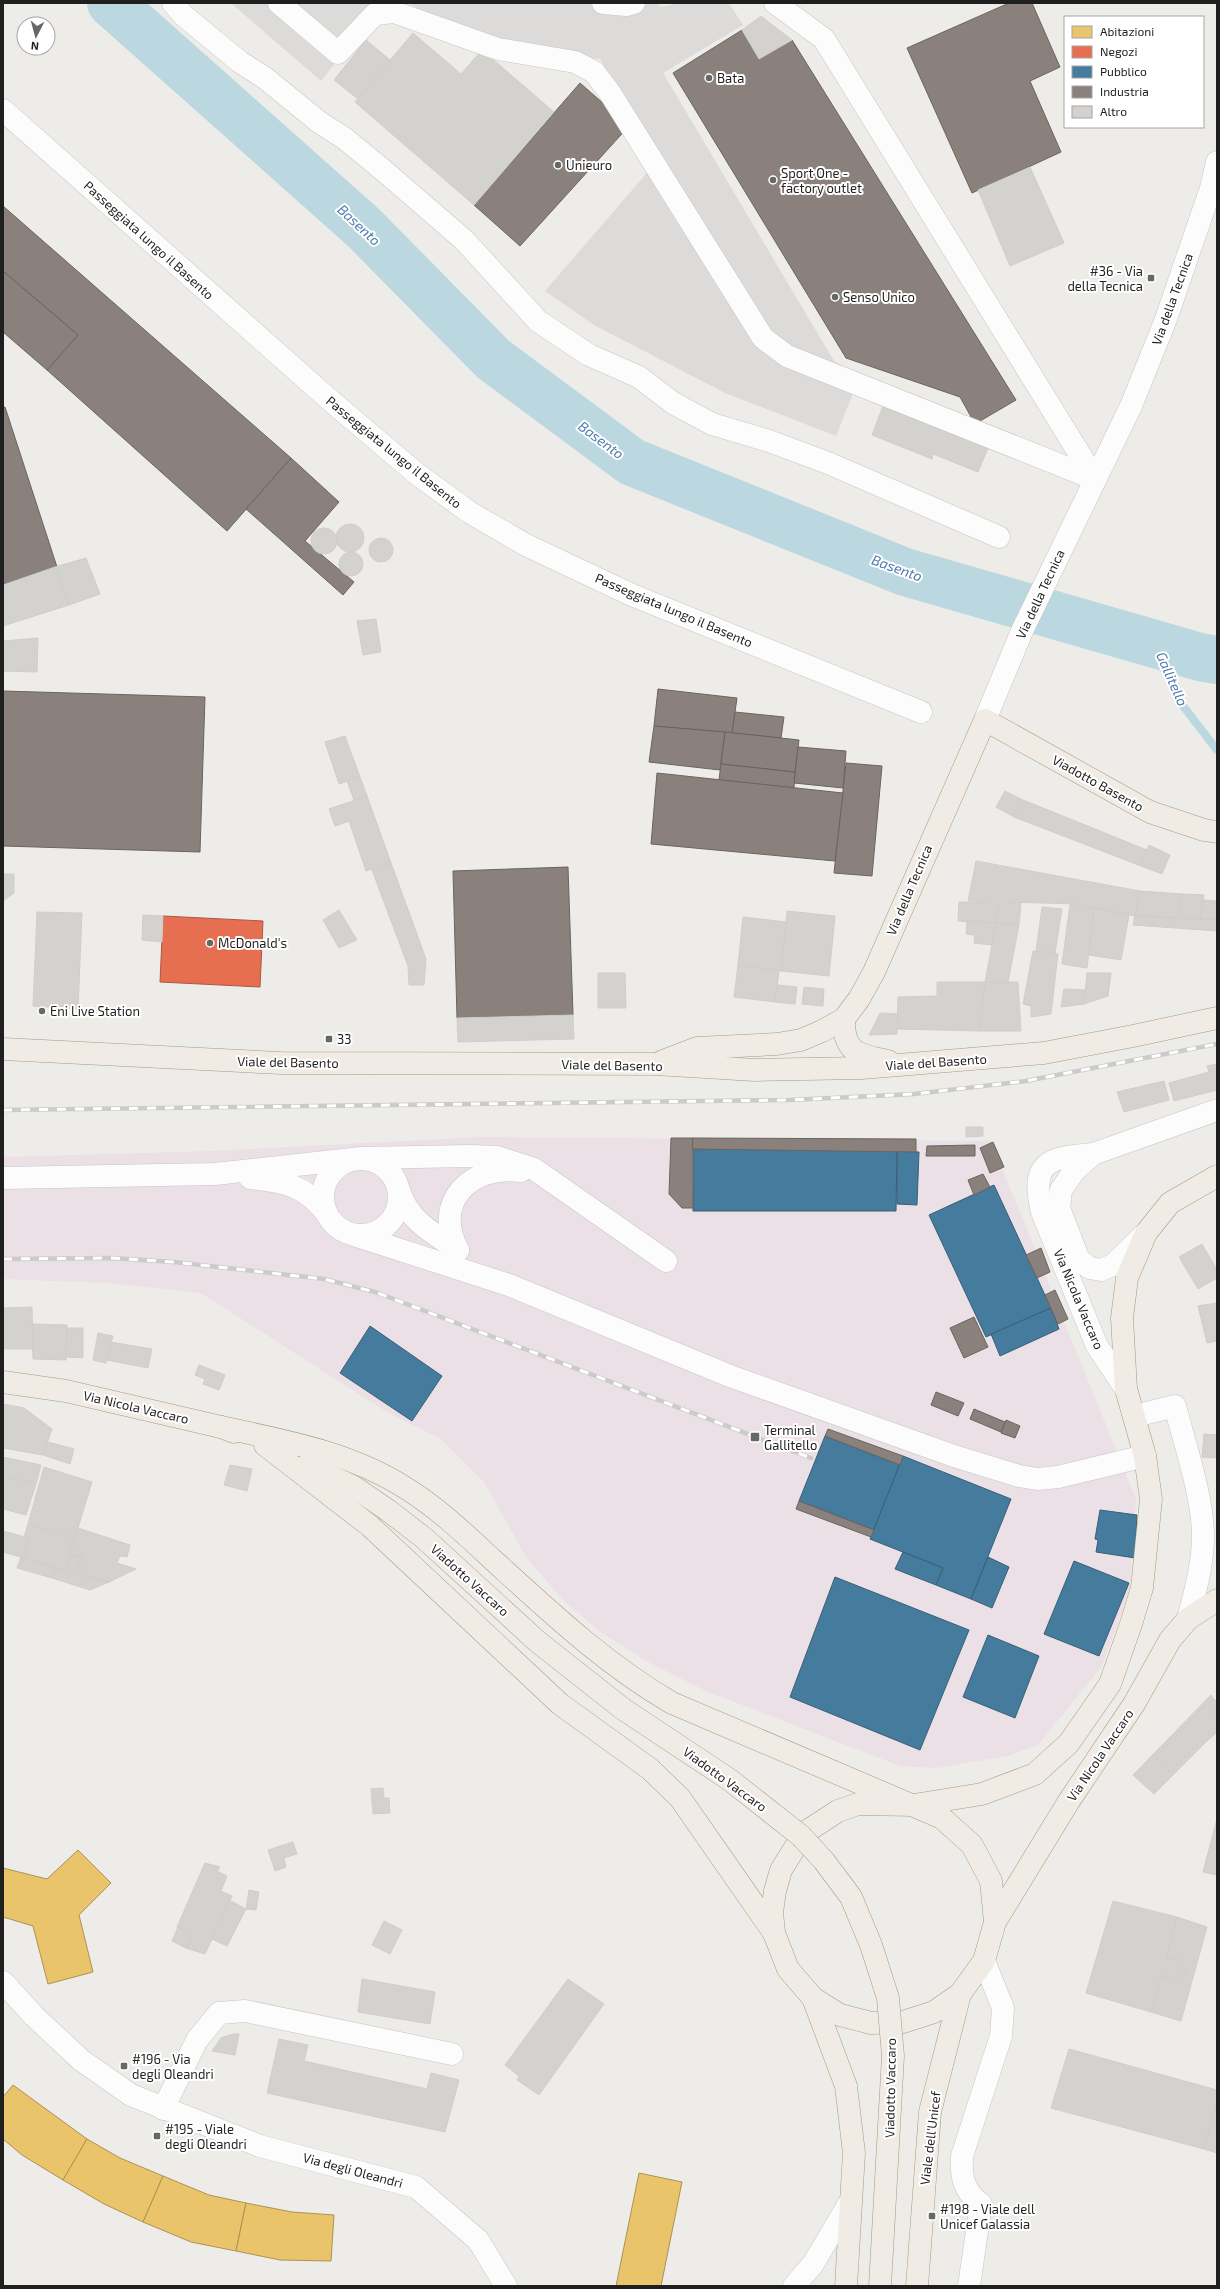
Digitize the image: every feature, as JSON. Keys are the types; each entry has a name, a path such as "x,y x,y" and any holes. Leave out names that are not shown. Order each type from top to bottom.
{"main road":[{"name":"Viadotto Basento","path":"985,720 1150,812 1204,830 1217,832"},
{"name":"Via della Tecnica","path":"655,1064 698,1048 777,1044 801,1040 822,1032 844,1019 859,999 874,972 985,720"},
{"name":"Viale del Basento","path":"3,1049 281,1063 655,1064 755,1070 862,1068 1044,1052 1133,1036 1217,1018"},
{"path":"844,1019 844,1035 849,1046 862,1055 906,1064"},
{"path":"1126,1389 1122,1318 1127,1278 1146,1233 1170,1203 1217,1176"},
{"name":"Via Nicola Vaccaro","path":"3,1382 66,1391 221,1427 265,1445"},
{"name":"Via Nicola Vaccaro","path":"914,1805 982,1794 1035,1774 1069,1743 1110,1684 1132,1624 1142,1588 1151,1499 1145,1456 1135,1416 1126,1389"},
{"path":"221,1427 331,1453 358,1462 404,1487 440,1512 579,1638 643,1686 672,1703 942,1818 972,1845 990,1881 995,1922 984,1961 960,1994 934,2012 897,2022 871,2023 840,2015 813,1998 788,1969 774,1933 680,1798 650,1770 560,1704 370,1526 265,1445"},
{"name":"Viadotto Vaccaro","path":"265,1445 354,1487 389,1511 424,1538 538,1642 623,1709 730,1780 801,1836 824,1861 851,1897 871,1945 888,1998 893,2056 880,2286"},
{"name":"Via Nicola Vaccaro","path":"995,1922 1069,1801 1134,1704 1170,1640 1188,1618 1217,1600"},
{"path":"774,1933 772,1912 777,1884 791,1852 804,1833 838,1811 858,1804 914,1805"},
{"name":"Viale dell'Unicef","path":"916,2286 930,2112 960,1994"},
{"path":"813,1998 846,2086 854,2153 846,2286"}],"street":[{"path":"173,3 183,15 240,62 264,78 319,122 344,138 383,170 464,240 538,321 589,355 639,377 674,403 712,424 770,441 828,463 999,537"},
{"path":"279,3 338,53 383,8 498,49 575,62 594,72 610,93 763,338 786,356 1095,479"},
{"path":"603,3 627,5 634,3"},
{"path":"775,3 824,38 1095,479"},
{"name":"Passeggiata lungo il Basento","path":"3,110 330,401 417,474 470,512 526,545 632,595 921,712"},
{"name":"Via della Tecnica","path":"985,720 1022,631 1131,406 1166,319 1211,188 1217,162"},
{"path":"1146,1233 1113,1265 1101,1270 1090,1268 1079,1260 1059,1208 1061,1190 1074,1171 1093,1154 1217,1110"},
{"name":"Via Nicola Vaccaro","path":"1093,1154 1064,1157 1046,1164 1039,1176 1037,1191 1042,1212 1097,1346 1126,1389"},
{"path":"3,1178 215,1174 361,1158 470,1156 497,1158 534,1169 666,1261"},
{"path":"509,1285 458,1250 410,1214 403,1204 393,1176 385,1167 374,1161 361,1158 348,1161 337,1167 328,1176 323,1188 322,1200 332,1223 342,1230 509,1285 730,1376 954,1456 1020,1476 1037,1479 1058,1477 1145,1456"},
{"path":"458,1250 450,1236 449,1224 451,1208 455,1197 469,1180 482,1175 514,1170 545,1177 556,1184"},
{"path":"215,1174 276,1181 293,1185 307,1192 326,1212"},
{"path":"354,1235 366,1235 378,1231 389,1224 396,1213 399,1201 398,1188"},
{"path":"1135,1416 1175,1406 1199,1501 1203,1540 1198,1578 1188,1618"},
{"path":"969,2286 981,2204 971,2196 961,2177 962,2156 1002,2036 1003,2008 984,1961"},
{"name":"Via degli Oleandri","path":"3,1982 34,2016 81,2060 131,2095 162,2109 260,2146 416,2187 478,2240 506,2286"},
{"path":"162,2109 197,2040 219,2014 245,2011 452,2054"},
{"path":"794,2286 812,2264 851,2200"}],"shaded area":[{"path":"231,3 383,3 321,81"},
{"path":"407,3 657,3 661,7 681,3 729,3 743,25 663,73 834,361 860,376 836,436 725,393 594,325 545,291 646,174 660,162 600,59 499,44"},
{"path":"481,1137 991,1141 1136,1499 1130,1589 1102,1666 1038,1745 1008,1756 937,1768 900,1766 706,1691 648,1662 599,1631 562,1599 526,1557 484,1482 441,1439 390,1414 201,1293 107,1283 3,1279 3,1157 213,1151"}],"building: Abitazioni":[{"path":"78,1850 111,1883 79,1915 93,1972 48,1984 33,1926 3,1917 3,1868 47,1879"},
{"path":"13,2085 87,2139 63,2180 22,2155 3,2139 3,2097"},
{"path":"87,2139 120,2158 163,2176 143,2222 104,2204 63,2180"},
{"path":"639,2173 682,2182 661,2286 616,2286"},
{"path":"163,2176 209,2195 246,2203 236,2251 191,2242 143,2222"},
{"path":"246,2203 292,2212 334,2215 331,2261 280,2260 236,2251"}],"building: Negozi":[{"path":"163,916 263,921 260,987 160,982"}],"building: Pubblico":[{"path":"692,1149 897,1151 896,1211 693,1211"},
{"path":"897,1151 919,1152 917,1205 897,1204"},
{"path":"994,1185 1051,1308 986,1337 929,1215"},
{"path":"1051,1308 1059,1329 1000,1356 991,1334"},
{"path":"370,1326 442,1376 412,1421 340,1373"},
{"path":"825,1436 900,1465 874,1530 799,1501"},
{"path":"903,1456 1011,1499 971,1599 936,1585 943,1568 870,1539"},
{"path":"1100,1510 1137,1515 1135,1558 1096,1552 1098,1540 1095,1539"},
{"path":"903,1552 943,1568 936,1585 895,1569"},
{"path":"988,1557 1009,1567 992,1608 971,1599"},
{"path":"1074,1561 1129,1583 1099,1656 1044,1634"},
{"path":"835,1577 969,1630 920,1750 790,1697"},
{"path":"988,1635 1039,1656 1015,1718 963,1697"}],"building: Industria":[{"path":"1009,3 1032,3 1060,67 1030,81 1061,152 972,193 907,48"},
{"path":"742,30 759,59 792,40 1016,400 975,424 960,397 846,358 673,73"},
{"path":"580,83 629,126 520,246 474,205"},
{"path":"3,206 291,458 227,531 47,370 78,335 3,271"},
{"path":"3,271 78,335 47,370 3,332"},
{"path":"3,407 5,407 57,567 3,585"},
{"path":"291,458 339,502 305,541 354,582 343,595 246,509"},
{"path":"658,689 737,698 732,733 654,726"},
{"path":"3,691 205,697 200,852 3,846"},
{"path":"735,712 784,717 781,738 732,733"},
{"path":"654,726 725,732 720,770 649,762"},
{"path":"725,732 799,740 795,772 721,764"},
{"path":"798,747 846,751 843,788 794,783"},
{"path":"846,763 882,766 872,876 834,873"},
{"path":"721,764 795,772 794,788 719,780"},
{"path":"657,773 843,793 835,861 651,844"},
{"path":"568,867 573,1015 457,1018 453,871"},
{"path":"671,1138 693,1138 693,1208 682,1208 669,1194"},
{"path":"693,1138 916,1139 916,1152 692,1149"},
{"path":"993,1142 1004,1167 990,1173 980,1148"},
{"path":"975,1145 975,1156 926,1156 927,1146"},
{"path":"983,1174 990,1187 974,1195 968,1180"},
{"path":"1041,1248 1050,1272 1037,1278 1026,1255"},
{"path":"1055,1290 1068,1319 1058,1324 1045,1295"},
{"path":"974,1317 988,1347 964,1358 950,1328"},
{"path":"936,1392 964,1403 958,1416 931,1405"},
{"path":"974,1409 1005,1422 1001,1432 970,1419"},
{"path":"1006,1420 1020,1426 1015,1438 1001,1433"},
{"path":"828,1429 903,1456 900,1465 825,1436"},
{"path":"799,1501 874,1530 871,1537 796,1509"}],"building: Altro":[{"path":"761,16 792,40 759,59 742,30"},
{"path":"413,33 461,74 482,50 554,112 474,205 355,102"},
{"path":"366,40 390,60 358,99 334,80"},
{"path":"1030,167 1064,243 1010,266 978,190"},
{"path":"883,406 988,448 978,472 933,454 932,459 872,435"},
{"path":"350,524 360,528 364,538 360,548 350,552 340,548 336,538 340,528"},
{"path":"324,528 333,532 337,541 333,550 324,554 315,550 311,541 315,532"},
{"path":"381,538 390,541 393,550 390,559 381,562 372,559 369,550 372,541"},
{"path":"351,552 360,555 363,564 360,573 351,576 342,573 339,564 342,555"},
{"path":"86,558 100,594 69,605 55,567"},
{"path":"55,567 69,605 3,626 3,585"},
{"path":"376,619 381,652 363,655 357,621"},
{"path":"38,638 37,672 3,671 3,641"},
{"path":"345,736 360,777 339,784 325,742"},
{"path":"360,777 367,796 354,800 347,781"},
{"path":"1005,791 1023,800 1014,817 996,807"},
{"path":"367,796 391,863 366,871 349,821 335,826 329,809"},
{"path":"1023,800 1147,850 1141,866 1014,817"},
{"path":"1149,845 1170,855 1162,874 1141,866"},
{"path":"976,861 1140,891 1135,916 1077,904 968,901"},
{"path":"391,863 426,959 424,985 409,985 408,966 372,870"},
{"path":"3,874 14,874 14,893 3,901"},
{"path":"1140,891 1182,894 1178,918 1135,916"},
{"path":"1182,894 1204,895 1200,919 1178,918"},
{"path":"1203,900 1217,901 1217,920 1200,919"},
{"path":"959,902 999,903 996,923 958,921"},
{"path":"999,903 1021,903 1019,925 996,923"},
{"path":"1070,904 1094,908 1087,968 1062,964"},
{"path":"1042,907 1062,909 1055,953 1036,951"},
{"path":"1094,908 1129,915 1121,960 1089,955"},
{"path":"339,910 357,940 339,948 323,920"},
{"path":"787,911 835,916 829,976 781,971"},
{"path":"37,912 82,913 78,1009 33,1006"},
{"path":"143,915 163,916 162,942 142,940"},
{"path":"1135,916 1217,920 1217,931 1133,925"},
{"path":"743,917 786,922 781,971 738,965"},
{"path":"967,921 996,923 992,945 974,943 975,935 966,934"},
{"path":"996,923 1019,925 1008,982 985,982"},
{"path":"1033,951 1058,954 1051,1014 1031,1017 1031,1006 1023,1004"},
{"path":"738,965 779,971 775,1002 734,997"},
{"path":"598,973 625,973 626,1008 598,1008"},
{"path":"1087,973 1111,973 1108,996 1084,1004"},
{"path":"937,982 985,982 979,1031 897,1029 898,997 937,996"},
{"path":"985,982 1018,982 1021,1031 979,1031"},
{"path":"777,985 797,987 795,1004 775,1002"},
{"path":"804,987 824,989 823,1006 802,1004"},
{"path":"1064,989 1085,990 1084,1004 1061,1007"},
{"path":"880,1013 898,1014 897,1034 869,1035"},
{"path":"573,1015 574,1039 458,1042 457,1018"},
{"path":"1217,1064 1217,1090 1174,1101 1169,1083 1209,1072 1207,1066"},
{"path":"1164,1081 1169,1100 1124,1112 1117,1092"},
{"path":"966,1127 983,1127 983,1136 966,1137"},
{"path":"1202,1244 1217,1270 1217,1278 1198,1289 1179,1257"},
{"path":"1217,1303 1217,1341 1207,1343 1198,1306"},
{"path":"32,1307 33,1349 3,1349 3,1308"},
{"path":"32,1324 67,1325 66,1360 33,1359"},
{"path":"67,1328 83,1328 83,1358 66,1357"},
{"path":"98,1333 113,1336 106,1363 93,1360"},
{"path":"111,1342 152,1349 148,1368 107,1360"},
{"path":"199,1365 225,1375 219,1390 203,1384 205,1379 195,1375"},
{"path":"3,1404 24,1408 52,1429 43,1455 3,1448"},
{"path":"1204,1434 1217,1435 1217,1458 1202,1457"},
{"path":"48,1442 74,1449 70,1464 43,1455"},
{"path":"3,1457 41,1465 36,1484 3,1476"},
{"path":"230,1465 252,1469 247,1491 224,1485"},
{"path":"44,1467 92,1482 75,1538 28,1524"},
{"path":"3,1476 36,1484 26,1515 3,1509"},
{"path":"28,1524 75,1538 65,1571 24,1558 29,1538 24,1537"},
{"path":"78,1528 130,1545 127,1557 120,1556 117,1563 136,1569 109,1582 76,1574 82,1557 70,1554"},
{"path":"3,1531 29,1538 24,1558 3,1552"},
{"path":"70,1554 82,1557 76,1574 65,1571"},
{"path":"21,1557 56,1568 52,1578 17,1568"},
{"path":"56,1568 109,1582 90,1590 52,1578"},
{"path":"1211,1695 1213,1698 1155,1757 1170,1772 1203,1739 1206,1742 1154,1794 1133,1775"},
{"path":"1213,1698 1217,1702 1217,1708 1213,1712 1217,1716 1217,1732 1206,1742 1203,1739 1170,1772 1155,1757"},
{"path":"1217,1708 1217,1716 1213,1712"},
{"path":"383,1788 384,1798 389,1798 390,1813 373,1814 371,1789"},
{"path":"1217,1819 1217,1875 1203,1872"},
{"path":"293,1842 297,1854 284,1858 286,1867 275,1871 268,1850"},
{"path":"205,1863 220,1867 217,1871 227,1876 221,1891 232,1896 205,1954 186,1948 193,1935 177,1927"},
{"path":"249,1890 259,1892 256,1910 246,1909"},
{"path":"229,1900 246,1909 227,1946 212,1939"},
{"path":"1113,1901 1177,1917 1167,1957 1173,1959 1177,1956 1186,1972 1170,1981 1162,1975 1151,2012 1086,1993"},
{"path":"1177,1917 1207,1927 1181,2021 1151,2012 1162,1975 1170,1981 1186,1972 1177,1956 1173,1959 1167,1957"},
{"path":"384,1921 402,1930 390,1954 372,1945"},
{"path":"178,1927 193,1935 186,1948 172,1941"},
{"path":"362,1979 435,1992 430,2024 358,2012"},
{"path":"568,1979 604,2004 539,2095 517,2080 519,2076 505,2065"},
{"path":"233,2034 239,2034 235,2055 212,2051 221,2038"},
{"path":"279,2039 308,2045 304,2061 427,2089 431,2073 459,2080 445,2132 267,2093"},
{"path":"1069,2049 1217,2090 1217,2101 1204,2149 1051,2108"},
{"path":"1217,2101 1217,2153 1204,2149"}],"waterway":[{"name":"Basento","path":"111,3 364,228 493,359 632,462 905,572 1200,657 1217,660"},
{"name":"Gallitello","path":"1157,645 1180,702 1217,750"}],"railway":[{"path":"3,1110 790,1100 914,1094 1026,1081 1217,1044"},
{"path":"3,1259 112,1258 174,1262 324,1279 375,1292 811,1458"}],"place":[{"name":"Bata","path":"709,78"},
{"name":"Unieuro","path":"558,165"},
{"name":"Sport One - factory outlet","path":"773,180"},
{"name":"#36 - Via della Tecnica","path":"1151,278"},
{"name":"Senso Unico","path":"835,297"},
{"name":"McDonald's","path":"210,943"},
{"name":"Eni Live Station","path":"42,1011"},
{"name":"33","path":"329,1039"},
{"name":"Terminal Gallitello","path":"755,1437"},
{"name":"#196 - Via degli Oleandri","path":"124,2066"},
{"name":"#195 - Viale degli Oleandri","path":"157,2136"},
{"name":"#198 - Viale dell Unicef Galassia","path":"932,2216"}]}
